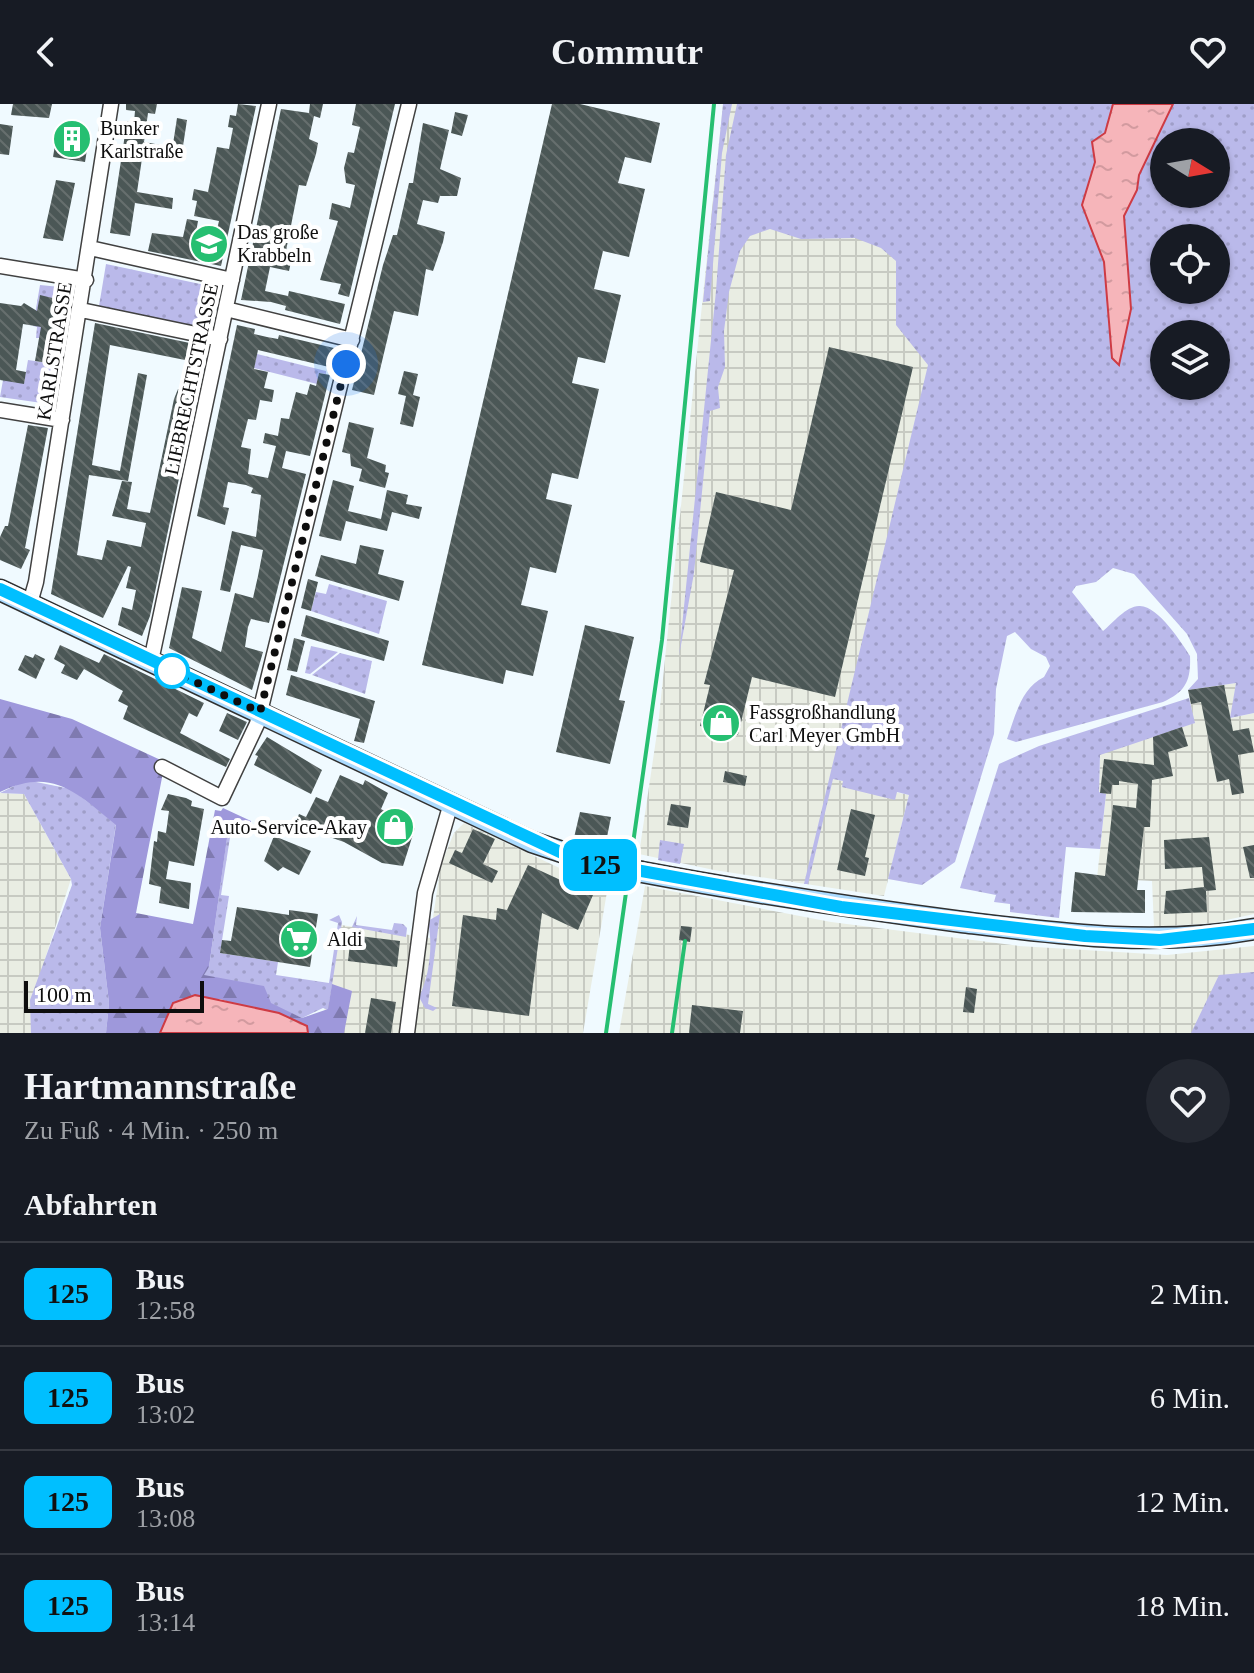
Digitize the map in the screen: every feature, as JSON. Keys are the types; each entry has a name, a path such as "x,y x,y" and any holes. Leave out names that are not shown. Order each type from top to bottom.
{"main road":[{"path":"0,590 554,852 601,865 841,907 1085,936 1160,940 1254,929"}],"street":[{"name":"KARLSTRASSE","path":"30,603 86,280 111,104"},
{"name":"LIEBRECHTSTRASSE","path":"151,661 269,104"},
{"path":"162,767 222,798 260,712 409,104"},
{"path":"90,248 232,280"},
{"path":"0,266 86,280"},
{"path":"226,309 352,340"},
{"path":"81,310 220,339"},
{"path":"0,410 62,420"},
{"path":"407,1033 425,893 451,803"}],"shaded area":[{"path":"723,104 765,104 955,251 833,779 909,795 884,896 714,870 639,854 658,726"},
{"path":"723,104 732,104 722,153 710,301 703,302"},
{"path":"737,104 1113,104 1105,134 1092,142 1095,162 1082,205 1104,262 1119,364 1131,309 1124,216 1150,152 1150,208 1230,208 1230,128 1162,128 1173,104 1254,104 1254,713 1230,718 1236,683 1188,690 1198,679 1197,654 1187,634 1134,574 1113,568 1096,582 1076,586 1072,592 1103,631 1135,606 1155,612 1190,656 1188,678 1182,689 1163,702 1016,742 1007,739 1020,704 1050,666 1046,657 1031,649 1015,632 1007,636 996,689 994,734 955,862 922,885 888,879 909,795 897,792 895,800 842,787 843,781 833,779 808,884 804,884 928,365 896,325 896,261 881,248 855,238 801,239 770,229 750,236 740,251 729,292 724,331 725,367 718,387 720,408 710,411 694,573 679,656 716,291 726,155"},
{"path":"106,264 219,288 211,325 205,329 99,306"},
{"path":"40,285 70,288 73,293 70,313 63,312 65,301 40,296 35,324 42,326 40,338 36,338 37,327 33,326"},
{"path":"63,315 70,316 56,405 0,397 3,380 24,383 28,360 55,364"},
{"path":"257,354 326,371 326,374 319,373 317,384 254,368"},
{"path":"329,584 387,601 379,634 311,611 316,592 326,594"},
{"path":"311,646 338,652 310,674 305,673"},
{"path":"340,653 372,661 365,694 312,675"},
{"path":"1236,683 1231,718 1254,713 1254,914 1213,923 1154,927 1152,881 1097,878 1106,794 1099,792 1100,754 1194,723 1188,690"},
{"path":"1189,698 1195,723 1100,755 1099,792 1106,794 1100,849 1066,847 1059,918 1010,912 1010,904 994,902 996,895 960,888 999,764 1039,746"},
{"path":"26,780 71,789 116,824 100,928 109,1003 106,1033 31,1033 30,1000 72,885 24,794 0,793"},
{"path":"0,793 24,794 71,879 45,959 33,1033 0,1033"},
{"path":"464,823 566,871 609,880 583,1033 320,1033 341,925 430,938 441,864 454,833"},
{"path":"228,830 231,831 221,895 229,896 220,953 278,962 276,975 329,983 338,923 329,920 339,915 342,922 328,1010 323,1008 302,1018 203,975 209,967"},
{"path":"660,840 684,844 680,864 658,860"},
{"path":"645,886 831,922 1019,946 1167,955 1254,946 1254,1033 619,1033"},
{"path":"440,914 428,1004 437,1008 433,1011 425,1008 419,997 430,959 428,921"},
{"path":"357,916 356,925 392,930 394,923 403,924 407,928 406,937 352,927"},
{"path":"1254,972 1254,1033 1191,1033 1219,975"}],"green space":[{"path":"0,699 72,719 165,762 136,913 193,924 215,810 221,811 223,808 251,821 250,834 228,831 209,967 204,975 264,986 271,1003 302,1018 328,1009 332,984 352,991 344,1033 308,1033 307,1026 220,999 173,1003 160,1033 106,1033 109,1003 100,928 116,825 75,793 49,783 35,782 0,792"}],"water":[{"path":"1113,104 1173,104 1162,128 1150,128 1150,152 1124,216 1131,309 1119,365 1112,358 1104,262 1082,205 1095,162 1092,142 1105,133"},
{"path":"195,995 279,1013 307,1026 308,1033 160,1033 173,1003"}],"building":[{"path":"13,104 52,104 49,118 11,115"},
{"path":"126,104 157,104 155,114 148,113 144,142 172,147 171,156 143,152 137,192 173,198 172,209 135,203 130,236 110,233 127,121 134,122 135,111 126,110"},
{"path":"238,104 256,106 221,266 148,251 152,233 183,237 187,219 198,221 195,238 214,242 219,221 194,216 197,201 192,200 194,189 208,192 217,147 229,149 233,128 228,127 230,115 236,116"},
{"path":"310,104 323,104 320,118 314,116 309,139 318,143 316,154 306,186 299,185 284,261 291,262 289,271 270,267 265,291 288,296 289,291 345,304 340,324 285,310 286,306 271,302 241,300 281,109 309,113"},
{"path":"356,104 395,104 349,297 338,294 341,284 320,280 338,221 329,219 332,203 350,208 355,185 346,183 344,168 348,152 354,153 360,127 352,125"},
{"path":"552,104 580,104 660,123 651,163 625,157 618,183 645,189 629,257 603,251 594,289 621,295 605,363 578,357 572,383 599,389 578,479 552,473 546,499 572,505 556,573 530,567 521,605 548,611 533,676 506,670 503,684 422,665"},
{"path":"455,112 468,115 462,136 451,133"},
{"path":"177,118 187,120 183,146 173,144"},
{"path":"423,123 449,130 440,169 461,178 457,196 440,196 438,203 423,200 417,224 445,232 443,242 433,271 426,269 418,316 394,311 374,395 352,390 383,265 393,235 397,235 409,183 413,183"},
{"path":"0,124 13,126 9,155 0,154"},
{"name":"Bunker Karlstraße","path":"58,127 90,132 85,162 53,157"},
{"path":"56,180 75,183 63,241 43,238"},
{"path":"40,295 65,301 55,364 35,361 41,327 23,324 16,370 26,372 24,384 0,380 0,303 21,306 24,303 37,311"},
{"path":"95,323 204,346 200,363 110,345 92,465 120,471 138,373 147,375 128,481 89,475 77,555 102,560 107,540 141,547 146,523 112,516 122,481 132,482 127,509 150,513 174,399 178,389 197,393 150,616 142,636 118,625 122,607 132,610 136,590 126,588 131,567 128,566 103,618 51,594"},
{"path":"237,325 255,329 254,334 278,339 279,335 334,348 329,367 258,350 254,369 268,372 264,388 274,390 272,402 260,400 256,420 248,419 241,447 251,449 248,474 268,478 276,446 263,443 265,433 278,436 281,418 289,419 296,392 307,395 310,384 316,386 319,373 330,375 310,456 286,451 282,468 306,474 269,623 251,619 248,627 245,647 263,652 252,690 169,648 182,587 202,591 192,638 221,652 235,593 253,598 258,576 263,550 241,545 230,592 220,590 232,531 256,537 261,495 251,493 253,488 246,485 228,482 223,507 229,508 225,525 197,516"},
{"path":"829,347 913,367 835,697 752,677 738,735 700,726 710,685 704,684 734,570 700,562 716,492 791,510"},
{"path":"404,371 418,374 413,395 420,397 413,427 400,424 406,396 398,394"},
{"path":"349,422 374,428 367,458 386,465 385,472 389,473 385,488 359,481 362,469 351,466 350,454 342,452"},
{"path":"28,425 48,428 25,548 30,550 21,569 0,560 0,537 5,526 8,526"},
{"path":"333,480 354,486 348,511 381,519 387,490 408,495 406,504 422,507 419,519 392,512 387,531 346,521 341,541 319,536"},
{"path":"360,545 384,550 378,574 404,581 399,601 315,576 321,555 356,564"},
{"path":"308,579 318,582 311,611 301,608"},
{"path":"306,615 389,641 384,661 301,636"},
{"path":"585,625 634,637 619,700 625,701 610,764 556,752"},
{"path":"294,638 305,641 297,672 287,670"},
{"path":"60,645 99,663 104,654 204,703 197,717 189,713 180,733 230,759 226,767 123,719 128,706 118,701 123,691 84,669 77,680 61,673 65,665 54,659"},
{"path":"35,654 45,659 36,679 18,670 25,655 33,658"},
{"path":"291,675 375,701 364,743 354,741 360,719 286,695"},
{"path":"1224,685 1233,731 1249,728 1254,752 1238,755 1244,793 1232,795 1229,779 1217,782 1201,702 1191,704 1188,690"},
{"path":"227,713 247,722 238,740 219,731"},
{"path":"1182,727 1188,746 1168,752 1173,776 1152,780 1150,827 1144,827 1137,890 1145,890 1145,913 1071,912 1075,872 1105,876 1113,805 1136,808 1138,784 1119,781 1119,785 1112,785 1111,794 1100,793 1104,759 1154,765 1153,737"},
{"path":"267,737 322,770 311,794 254,765 258,756 255,755"},
{"path":"725,771 747,776 745,786 723,782"},
{"path":"340,775 363,785 365,780 388,793 381,809 415,828 403,866 382,863 344,842 295,825 299,814 306,817 316,797 328,802"},
{"path":"168,794 186,798 192,801 191,806 204,809 194,866 169,861 166,879 191,883 189,909 159,903 161,887 149,884 154,841 157,842 158,831 166,833 169,811 161,810"},
{"path":"671,804 691,807 688,828 667,825"},
{"path":"851,809 875,815 865,857 869,858 865,876 837,870"},
{"path":"580,812 611,817 604,852 573,842"},
{"path":"473,829 495,839 483,864 498,871 492,883 449,863 455,850 462,853"},
{"path":"274,836 311,851 299,875 283,867 278,871 264,861"},
{"path":"1209,837 1216,890 1206,891 1207,912 1164,914 1166,891 1204,887 1202,867 1165,869 1164,840"},
{"path":"1254,845 1254,878 1250,878 1243,847"},
{"path":"528,865 593,895 578,930 542,913 529,1016 452,1006 463,915 496,920 497,908 507,910"},
{"path":"237,907 289,915 289,910 318,914 310,967 220,953 222,940 231,941"},
{"path":"681,926 692,927 690,942 679,940"},
{"path":"351,935 400,941 397,967 348,961"},
{"path":"966,987 977,989 974,1013 963,1012"},
{"path":"371,998 396,1002 391,1033 365,1033"},
{"path":"692,1005 743,1011 740,1033 689,1033"}],"railway":[{"path":"606,1033 662,640 714,104"},
{"path":"672,1033 685,941"}],"bus line":[{"name":"125","path":"0,589 511,832 575,859 841,907 1034,931 1160,940 1254,929"}],"place":[{"name":"Bunker Karlstraße","path":"72,139"},
{"name":"Das große Krabbeln","path":"209,244"},
{"name":"Fassgroßhandlung Carl Meyer GmbH","path":"721,723"},
{"name":"Auto-Service-Akay","path":"395,827"},
{"name":"Aldi","path":"299,939"}],"route":[{"path":"172,671 260,712 346,364"}]}
